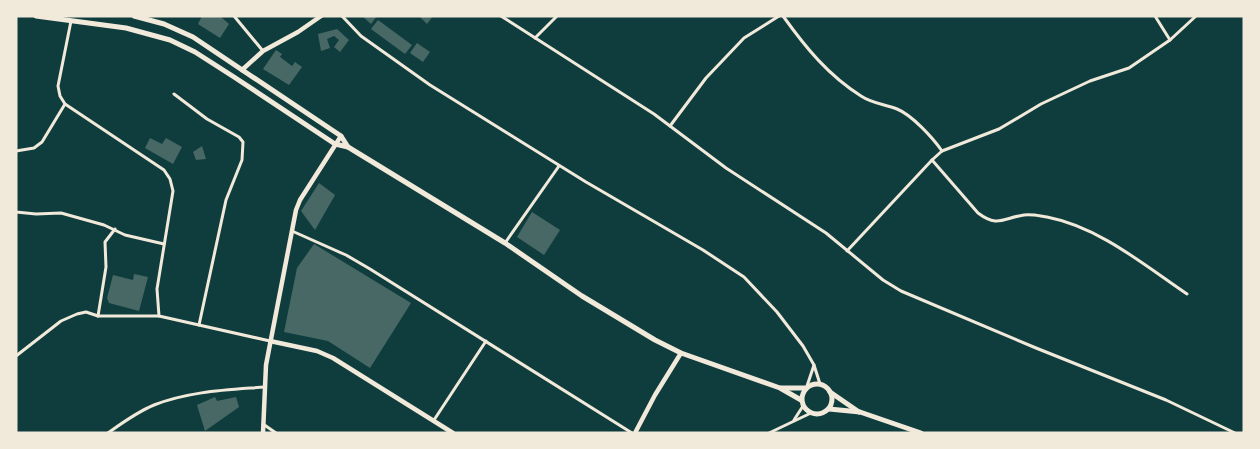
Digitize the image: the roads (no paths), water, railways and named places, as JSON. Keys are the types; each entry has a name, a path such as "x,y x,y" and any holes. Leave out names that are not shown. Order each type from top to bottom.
{"main road":[{"path":"36,16 126,28 158,36 195,52 335,144 348,147 505,243 582,296 655,340 681,352 780,388 801,400"},
{"path":"134,16 178,29 201,42 341,136 348,147"},
{"path":"242,70 263,51 298,32 321,16"},
{"path":"195,52 201,42"},
{"path":"263,433 270,341 296,210 300,200 341,136"},
{"path":"270,341 317,351 333,358 453,433"},
{"path":"634,433 681,352"},
{"path":"780,388 806,387 820,384 826,386 830,392 860,412"},
{"path":"806,387 801,400 803,406 811,413 820,414 828,409 831,404 830,392"},
{"path":"828,409 860,412 920,433"}],"street":[{"path":"234,16 263,51"},
{"path":"342,16 361,36 430,85 559,166 703,250 744,277 777,312 803,346 814,365 820,384"},
{"path":"501,16 670,126 726,168 826,233 883,280 901,291 1166,400 1235,433"},
{"path":"535,38 557,16"},
{"path":"670,126 706,78 744,38 779,16"},
{"path":"783,16 807,49 848,88 873,103 898,109 906,114 942,151"},
{"path":"1155,16 1170,40"},
{"path":"847,251 942,151 999,129 1041,104 1090,81 1130,68 1170,40 1196,16"},
{"path":"71,20 58,86 60,96 65,104 164,170 170,179 173,191 157,289 159,316"},
{"path":"174,94 207,120 239,137 243,142 242,160 226,200 199,325"},
{"path":"16,151 37,147 65,104"},
{"path":"932,160 978,213 987,220 998,222 1024,215 1037,215 1055,218 1084,228 1109,242 1187,294"},
{"path":"505,243 559,166"},
{"path":"16,212 36,214 60,213 115,229 125,235 164,244"},
{"path":"98,316 106,266 106,242 115,229"},
{"path":"292,231 346,255 634,433"},
{"path":"16,356 67,318 86,312 98,316 159,316 270,341"},
{"path":"434,420 486,341"},
{"path":"806,387 814,365"},
{"path":"108,433 128,418 153,405 215,390 265,387"},
{"path":"794,421 803,406"},
{"path":"769,433 811,413"},
{"path":"263,424 276,433"}]}
